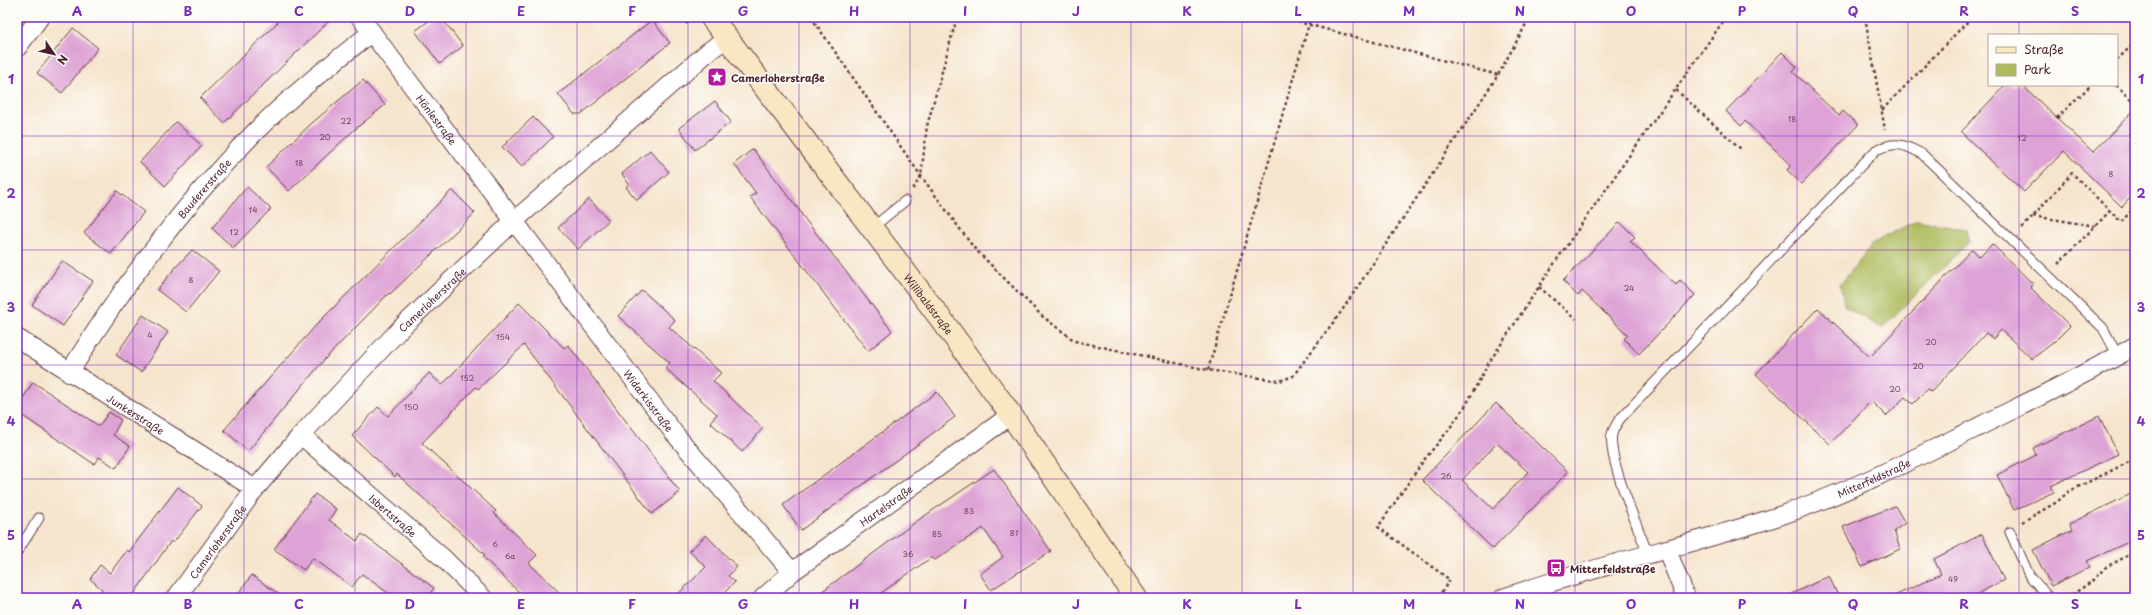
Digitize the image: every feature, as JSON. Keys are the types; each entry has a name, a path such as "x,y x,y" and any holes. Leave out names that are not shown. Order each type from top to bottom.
{"street":[{"path":"17,48 40,17"},
{"name":"Hönlestraße","path":"360,17 514,221"},
{"name":"Willibaldstraße","path":"711,17 872,228 1011,415 1136,598"},
{"name":"Baudererstraße","path":"69,373 128,282 162,236 200,192 252,135 317,75 372,32"},
{"name":"Camerloherstraße","path":"176,598 255,489 301,435 401,328 514,221 709,51 727,38"},
{"name":"Widarkisstraße","path":"514,221 674,433 792,572"},
{"name":"Junkerstraße","path":"17,338 69,373 255,489"},
{"name":"Mitterfeldstraße","path":"1503,598 1568,577 1667,550 1779,516 1837,494 1922,455 2135,346"},
{"name":"Hartelstraße","path":"766,597 792,572 1011,415"},
{"name":"Isbertstraße","path":"301,435 443,558 483,598"},
{"path":"1667,550 1686,598"}],"lane":[{"path":"1648,555 1615,465 1612,448 1612,433 1619,420 1876,150 1888,144 1906,145 1922,154 2103,328 2118,356"},
{"path":"872,228 906,201"},
{"path":"17,552 39,518"},
{"path":"2010,532 2029,576 2049,598"}],"path":[{"path":"811,17 921,176 974,248 1042,316 1075,342 1208,370 1280,381 1293,376 1369,271 1498,75 1530,17"},
{"path":"906,201 921,176 927,126 957,17"},
{"path":"1280,17 1498,75"},
{"path":"1208,370 1311,17"},
{"path":"1440,598 1440,594 1450,580 1378,527 1424,460 1447,432 1466,405 1488,364 1539,287 1726,17"},
{"path":"1865,17 1888,144"},
{"path":"1882,110 1972,17"},
{"path":"2118,59 2135,42"},
{"path":"2056,118 2090,86"},
{"path":"2117,86 2135,103"},
{"path":"1676,90 1741,149"},
{"path":"2011,239 2072,173 2121,222 2135,207"},
{"path":"2048,274 2110,211"},
{"path":"2033,216 2096,226"},
{"path":"1539,287 1576,319"},
{"path":"2134,427 2135,431"},
{"path":"2010,532 2018,524 2057,502 2068,492 2135,459"},
{"path":"2067,598 2091,582 2106,566 2135,552"}],"green space":[{"path":"1917,220 1966,229 1969,242 1882,328 1845,307 1840,285 1873,243"}],"building":[{"path":"283,17 333,17 224,123 200,98"},
{"path":"434,17 441,17 463,46 440,64 415,31"},
{"path":"652,20 670,43 581,114 574,114 558,94"},
{"path":"73,28 98,48 62,93 37,73"},
{"path":"1782,52 1797,67 1793,72 1839,116 1843,111 1858,125 1802,184 1787,170 1791,165 1745,121 1741,126 1726,111"},
{"path":"363,80 385,105 354,130 289,191 266,167 312,123"},
{"path":"2004,86 2023,86 2093,152 2135,109 2135,193 2122,207 2064,151 2024,192 1961,132"},
{"path":"715,101 731,122 695,150 679,128"},
{"path":"533,117 553,137 522,167 502,147"},
{"path":"176,122 202,146 165,186 140,162"},
{"path":"753,149 801,214 892,331 868,351 750,197 756,193 734,164"},
{"path":"650,150 669,172 637,200 626,187 629,184 622,174"},
{"path":"247,187 271,209 233,248 212,228"},
{"path":"452,190 475,213 390,294 389,293 324,360 248,451 224,430 318,323"},
{"path":"117,191 144,212 111,254 84,233"},
{"path":"589,199 609,220 578,249 558,228"},
{"path":"1620,222 1635,237 1630,241 1676,285 1680,280 1695,295 1639,354 1624,339 1628,335 1582,291 1578,296 1563,281"},
{"path":"1992,244 2033,284 2030,287 2070,326 2054,342 2032,359 2001,330 1993,339 1986,333 1931,392 1928,389 1913,404 1905,397 1886,416 1871,401 1830,444 1756,374 1818,308 1870,357 1972,249 1980,257"},
{"path":"192,250 219,271 186,312 157,290"},
{"path":"62,261 93,281 63,326 32,305"},
{"path":"642,290 675,320 669,327 721,373 713,381 763,428 742,452 710,422 717,414 665,368 670,363 618,316"},
{"path":"519,303 564,348 568,345 680,492 652,514 524,345 478,389 476,387 422,443 496,511 494,513 537,555 529,563 565,598 525,598 483,557 485,555 397,474 395,477 352,436 378,407 388,416 429,373 442,385"},
{"path":"143,315 168,332 141,372 116,355"},
{"path":"33,382 99,426 109,412 121,420 113,435 130,446 116,468 99,457 94,464 17,412 17,408"},
{"path":"937,392 955,417 801,530 783,505"},
{"path":"1496,403 1568,472 1493,549 1422,480","holes":["1497,443 1528,472 1493,509 1462,480"]},
{"path":"2099,416 2118,454 2051,486 2054,492 2014,510 1997,475 2036,455 2033,448"},
{"path":"994,469 1051,551 991,590 980,574 1003,557 983,528 935,560 932,557 874,598 813,598 917,521"},
{"path":"178,487 202,506 173,543 171,541 131,598 96,598 102,589 90,579 100,565 110,573 127,550 129,552"},
{"path":"2135,492 2135,539 2087,561 2090,567 2051,586 2033,550 2072,530 2069,524"},
{"path":"315,494 336,509 329,520 357,541 362,534 434,588 427,598 395,598 362,574 352,587 313,558 304,570 274,549"},
{"path":"1895,506 1905,523 1894,531 1900,549 1862,567 1843,527"},
{"path":"1982,534 2004,580 1969,598 1890,598 1941,574 1934,559"},
{"path":"706,535 737,567 728,576 735,582 719,598 674,598 706,567 689,551"},
{"path":"252,575 284,598 235,598"},
{"path":"1829,576 1839,598 1783,598"}],"place":[{"name":"Camerloherstraße","path":"717,77"},
{"name":"Mitterfeldstraße","path":"1556,568"}]}
